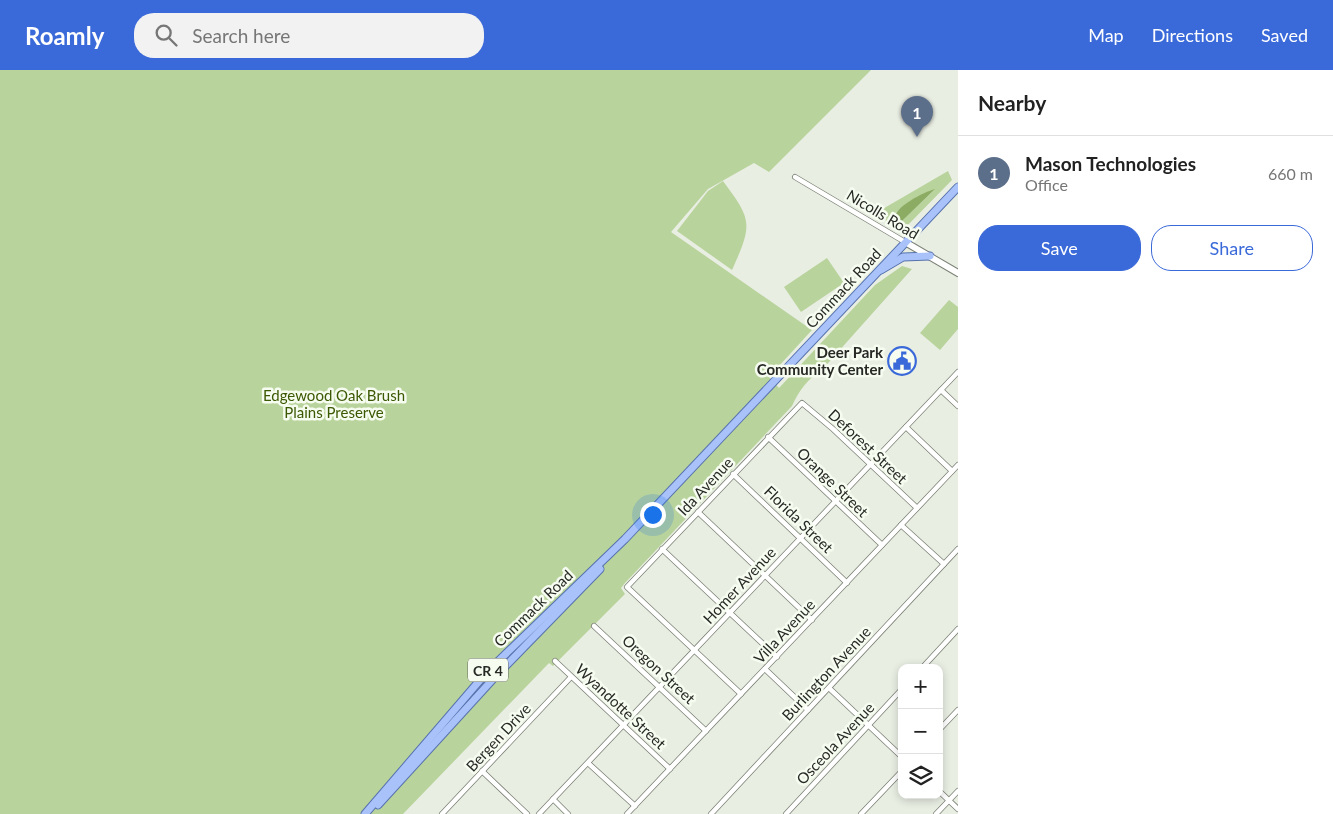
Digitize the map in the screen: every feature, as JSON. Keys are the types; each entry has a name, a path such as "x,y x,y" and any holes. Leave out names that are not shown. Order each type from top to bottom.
{"main road":[{"name":"Commack Road","path":"365,814 487,672 626,539 958,187"},
{"path":"878,271 903,257 930,256"},
{"name":"Commack Road","path":"369,814 494,678 606,563 626,539"}],"street":[{"name":"Nicolls Road","path":"795,177 958,273"},
{"name":"Homer Avenue","path":"539,814 958,372"},
{"path":"941,390 958,406"},
{"name":"Ida Avenue","path":"695,650 627,587 802,402"},
{"name":"Deforest Street","path":"802,402 917,508"},
{"path":"906,427 952,471"},
{"name":"Orange Street","path":"768,437 882,545"},
{"name":"Villa Avenue","path":"627,814 958,464"},
{"name":"Florida Street","path":"733,474 847,583"},
{"path":"698,512 812,620"},
{"path":"901,525 944,564"},
{"path":"662,549 777,657"},
{"name":"Burlington Avenue","path":"711,814 958,549"},
{"name":"Oregon Street","path":"594,626 706,731"},
{"path":"926,664 958,629"},
{"path":"695,650 741,694"},
{"name":"Wyandotte Street","path":"555,661 670,769"},
{"path":"765,669 808,710"},
{"name":"Bergen Drive","path":"442,814 571,677"},
{"path":"829,688 899,754"},
{"name":"Osceola Avenue","path":"786,814 898,693"},
{"path":"943,726 958,710"},
{"path":"588,763 634,806"},
{"path":"482,771 527,814"},
{"path":"862,814 898,775"},
{"path":"936,814 958,791"},
{"path":"943,795 958,809"},
{"path":"553,799 568,814"}],"green space":[{"name":"Edgewood Oak Brush Plains Preserve","path":"0,70 871,70 769,172 754,163 708,189 671,232 812,330 769,377 779,388 875,285 902,266 912,269 821,371 808,382 792,406 625,583 621,588 625,594 553,666 549,663 403,814 0,814"},
{"path":"948,171 952,180 903,230 874,214","holes":["934,190 901,222 895,213 907,203"]},
{"path":"723,181 740,205 746,224 743,243 732,270 677,231 708,191"},
{"path":"827,258 844,283 801,312 784,287"},
{"path":"949,300 958,307 958,329 940,350 920,333"}],"shaded area":[{"path":"935,189 901,222 897,222 894,219 895,214 904,205"}],"place":[{"name":"Mason Technologies","path":"917,137"},
{"name":"Deer Park Community Center","path":"902,361"}]}
